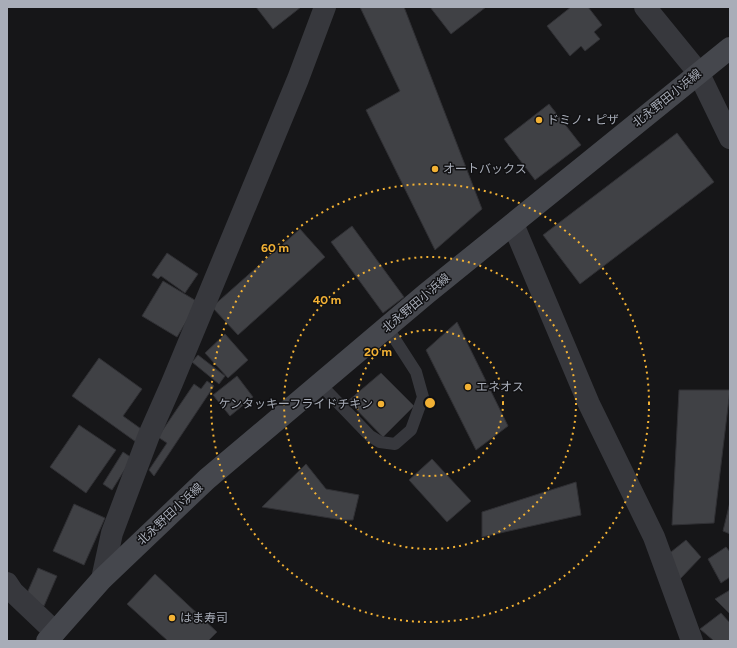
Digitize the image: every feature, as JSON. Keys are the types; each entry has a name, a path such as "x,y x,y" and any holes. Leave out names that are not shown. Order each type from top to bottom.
{"main road":[{"name":"北永野田小浜線","path":"51,636 102,579 207,479 426,294 698,72 730,48"}],"street":[{"path":"102,579 112,533 149,435 298,79 324,7"},
{"path":"645,7 698,72 730,138"},
{"path":"513,224 589,404 654,537 692,641"},
{"path":"7,583 51,636"}],"lane":[{"path":"320,384 370,436 380,442 395,444 411,430 423,397 416,372 387,327"}],"building":[{"path":"256,7 301,7 273,29"},
{"path":"360,7 404,7 482,209 435,250 366,110 400,91"},
{"path":"430,7 486,7 451,34"},
{"path":"571,7 588,7 602,25 594,32 600,39 585,51 581,46 570,56 547,26"},
{"path":"549,104 581,145 535,180 504,139"},
{"path":"677,133 714,182 580,284 543,235"},
{"path":"352,226 404,297 383,313 331,242"},
{"path":"300,229 325,257 238,335 212,307"},
{"path":"167,253 198,274 185,293 161,276 158,279 152,275"},
{"path":"163,281 198,302 177,337 142,316"},
{"path":"457,322 508,426 476,450 426,350"},
{"path":"225,334 248,360 228,378 205,353"},
{"path":"198,355 225,376 219,384 192,362"},
{"path":"99,358 142,389 123,416 144,431 136,442 72,396"},
{"name":"ケンタッキーフライドチキン","path":"381,373 414,406 383,437 348,401"},
{"path":"237,376 253,397 230,416 213,395"},
{"path":"207,381 214,386 154,476 149,470 167,443 158,437 194,384 201,389"},
{"path":"679,390 730,390 714,523 672,525"},
{"path":"79,425 116,450 86,493 50,467"},
{"path":"123,452 132,458 112,490 103,484"},
{"path":"432,459 471,501 447,522 409,480"},
{"path":"306,464 326,489 359,495 353,520 342,520 262,507"},
{"path":"576,482 581,515 482,537 482,512"},
{"path":"730,502 730,534 723,531"},
{"path":"74,504 105,518 84,565 53,551"},
{"path":"686,540 701,557 680,579 666,556"},
{"path":"726,547 730,552 730,577 721,583 708,559"},
{"path":"38,568 57,576 44,606 25,598"},
{"name":"はま寿司","path":"155,574 217,632 208,641 168,641 127,604"},
{"path":"730,590 730,614 715,599"},
{"path":"721,613 730,623 730,641 714,641 700,629"}],"place":[{"name":"ドミノ・ピザ","path":"539,120"},
{"name":"オートバックス","path":"435,169"},
{"name":"エネオス","path":"468,387"},
{"name":"ケンタッキーフライドチキン","path":"381,404"},
{"name":"はま寿司","path":"172,618"}]}
